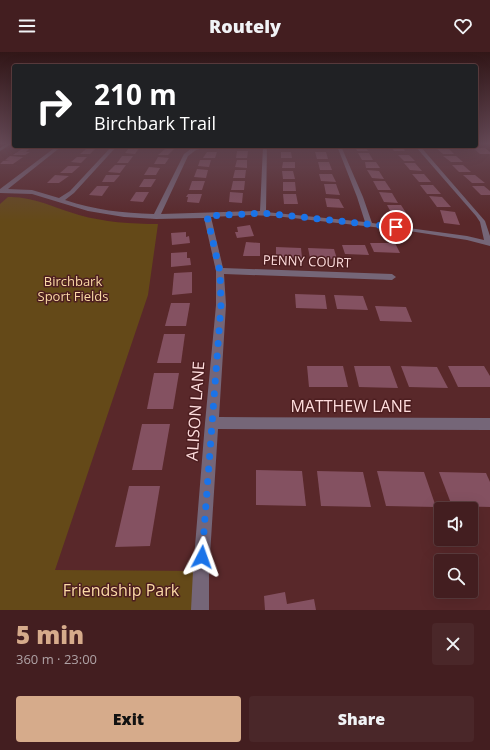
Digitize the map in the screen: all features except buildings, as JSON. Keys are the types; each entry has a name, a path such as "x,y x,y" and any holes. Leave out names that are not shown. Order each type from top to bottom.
{"street":[{"path":"1,191 30,169"},
{"path":"60,200 72,192 93,169"},
{"path":"156,217 179,169"},
{"path":"263,213 264,169"},
{"path":"348,169 369,224"},
{"path":"1,191 32,192 80,207 102,212 156,217 263,213 438,233 489,244 483,222 478,214 438,169"},
{"name":"ALISON LANE","path":"200,610 201,571 211,423 221,305 220,272 207,216"},
{"name":"PENNY COURT","path":"220,272 392,277"},
{"name":"MATTHEW LANE","path":"211,423 490,424"}],"green space":[{"name":"Birchbark Sport Fields","path":"8,197 35,200 79,215 108,221 158,224 148,295 55,570 201,571 200,610 0,610 0,204"}],"route":[{"path":"202,557 221,305 220,272 207,216 263,213 396,227"}],"park label":[{"name":"Friendship Park","path":"121,590"}]}
